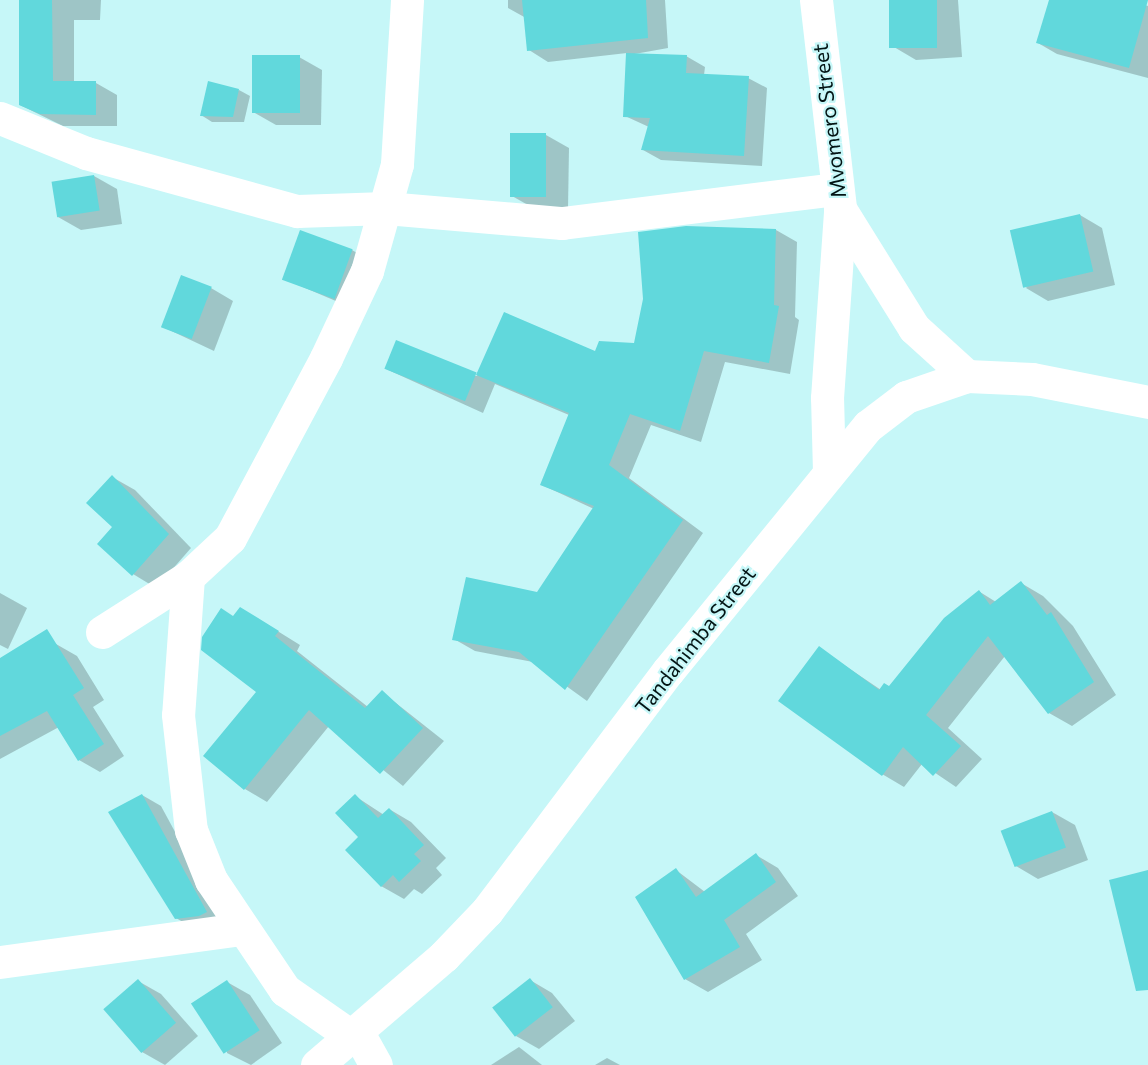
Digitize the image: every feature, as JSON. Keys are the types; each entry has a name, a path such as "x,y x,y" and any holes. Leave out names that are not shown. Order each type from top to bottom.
{"street":[{"path":"102,632 188,577 230,538 252,502 367,271 386,208 404,109 407,0"},
{"name":"Mvomero Street","path":"816,0 838,199 914,328 967,376"},
{"path":"0,117 86,153 243,200 297,211 386,208 562,223 838,199 827,398 829,472"},
{"name":"Tandahimba Street","path":"317,1065 354,1034 487,911 668,671 868,426 906,397 967,376 1043,381 1148,402"},
{"path":"188,577 178,715 191,830 210,880 240,929 285,990 354,1034 376,1065"},
{"path":"0,962 240,929"}],"building":[{"path":"19,0 52,0 53,81 96,81 96,115 40,114 19,105"},
{"path":"522,0 646,0 648,38 527,51"},
{"path":"889,0 937,0 937,48 889,48"},
{"path":"1049,0 1148,0 1129,68 1036,43"},
{"path":"626,53 687,55 686,73 749,76 744,156 641,150 650,118 623,117"},
{"path":"252,55 300,55 300,113 252,113"},
{"path":"208,81 239,89 233,117 200,116"},
{"path":"510,133 546,133 546,197 510,197"},
{"path":"94,175 100,211 57,217 52,182"},
{"path":"1080,214 1093,271 1023,288 1010,230"},
{"path":"686,226 776,229 774,305 779,306 769,363 704,351 680,431 630,414 609,465 683,520 565,690 519,652 452,640 466,577 537,592 594,506 540,485 569,413 476,375 504,312 595,351 599,341 634,343 643,299 638,232"},
{"path":"300,230 353,249 334,299 282,280"},
{"path":"181,275 212,287 192,339 161,327"},
{"path":"396,340 477,373 465,401 384,369"},
{"path":"112,475 169,534 132,576 97,544 112,527 86,503"},
{"path":"1021,581 1047,615 1051,612 1094,682 1048,714 988,636 926,715 961,746 933,776 903,747 882,776 778,701 819,646 879,690 884,683 889,686 944,618 979,590 990,605"},
{"path":"240,607 279,631 275,636 365,708 382,690 423,728 380,774 309,710 244,790 203,756 256,692 201,650 202,637 221,608 233,616"},
{"path":"47,629 84,688 73,695 104,744 78,761 47,711 0,736 0,658"},
{"path":"142,794 207,912 199,916 175,919 108,812"},
{"path":"355,794 378,818 389,808 424,845 414,854 421,861 399,882 393,875 381,887 345,850 358,837 335,813"},
{"path":"1052,811 1066,847 1015,867 1001,831"},
{"path":"756,853 776,882 724,920 740,947 684,980 635,897 676,868 696,897"},
{"path":"1148,870 1148,990 1136,991 1109,880"},
{"path":"530,978 553,1007 515,1037 492,1008"},
{"path":"138,979 176,1023 141,1053 103,1009"},
{"path":"227,980 260,1030 224,1054 191,1003"}]}
